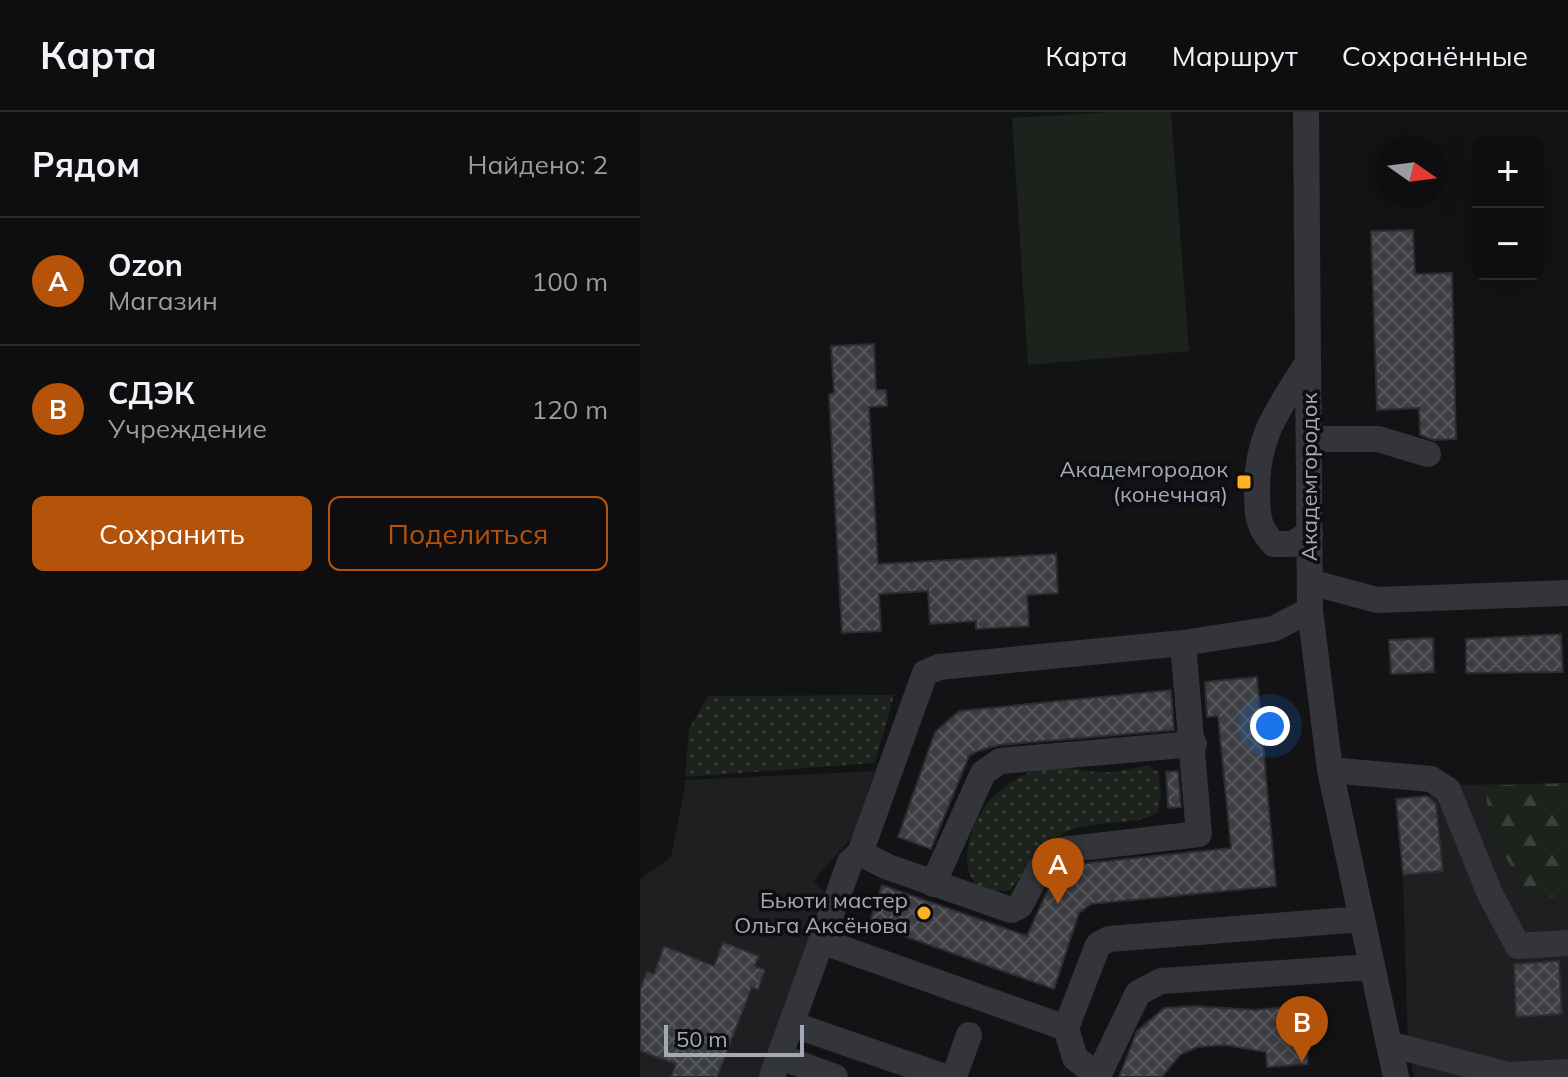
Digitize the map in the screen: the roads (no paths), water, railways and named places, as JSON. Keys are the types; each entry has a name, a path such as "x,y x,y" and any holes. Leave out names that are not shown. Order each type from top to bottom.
{"street":[{"name":"Академгородок","path":"1306,112 1310,582 1377,600 1568,593"},
{"path":"1308,362 1273,417 1258,454 1257,483 1261,531 1274,544 1292,544 1310,533"},
{"path":"1309,439 1378,439 1428,454"},
{"path":"1310,582 1310,610 1330,770 1396,1077"},
{"path":"835,1077 776,1067 821,941 846,906 850,862 860,853 925,673 939,667 1183,643 1273,629 1310,610"},
{"path":"860,853 933,884 1016,910 1039,870 1062,850 1199,834 1194,744 1183,643"},
{"path":"933,884 983,773 1000,761 1194,744"},
{"path":"1330,770 1431,779 1448,790 1490,894 1518,946 1568,943"},
{"path":"1362,919 1109,939 1098,945 1066,1028 1075,1058 1098,1077 1138,993 1161,981 1371,967"},
{"path":"821,941 1066,1028"},
{"path":"791,1024 945,1077"},
{"path":"954,1077 969,1035"},
{"path":"1389,1044 1509,1076 1568,1072"}],"place":[{"name":"Академгородок (конечная)","path":"1244,482"},
{"name":"Ozon","path":"1058,904"},
{"name":"Бьюти мастер Oльга Аксёнова","path":"924,913"},
{"name":"СДЭК","path":"1302,1062"}]}
